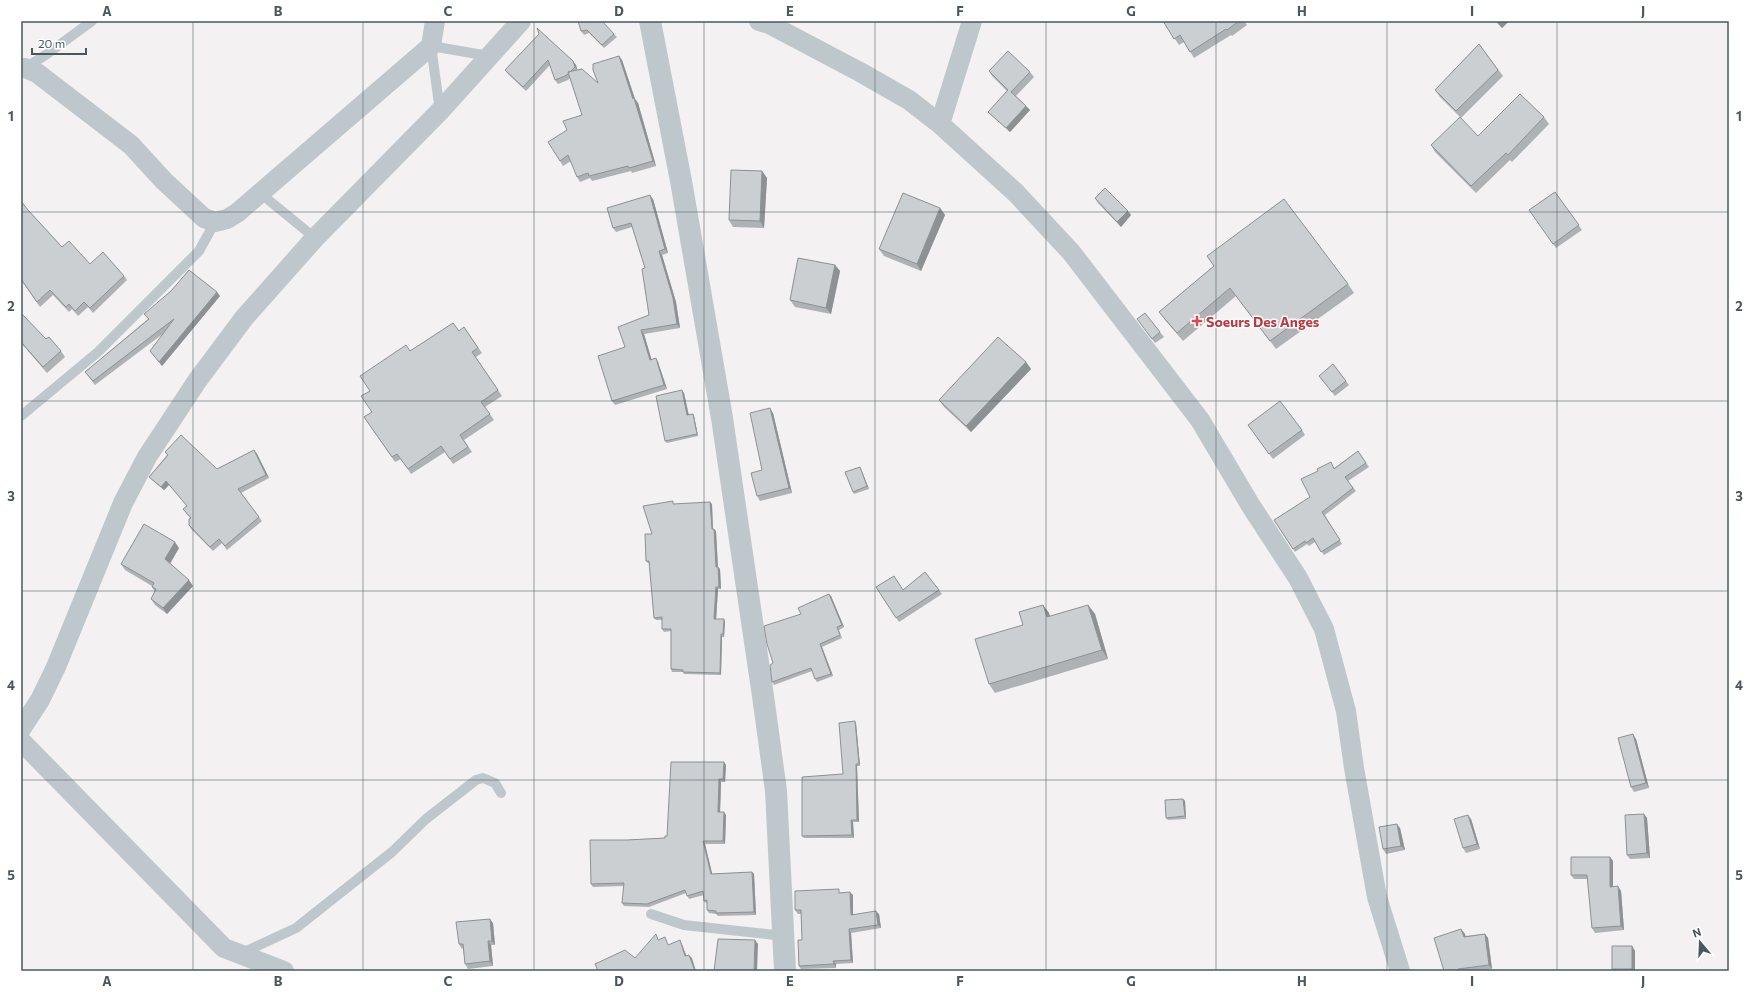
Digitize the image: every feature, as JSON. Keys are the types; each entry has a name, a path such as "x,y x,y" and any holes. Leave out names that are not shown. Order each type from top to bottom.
{"street":[{"path":"23,68 37,73 131,145 164,181 204,218 215,222 227,219 237,212 432,46 435,21"},
{"path":"21,729 40,700 56,667 123,503 147,458 197,381 244,318 315,238 440,111 521,21"},
{"path":"650,21 681,181 722,418 776,791 785,971"},
{"path":"759,21 769,24 860,72 909,100 940,124 1016,193 1071,252 1200,420 1251,506 1298,578 1324,629 1346,711 1354,768 1377,898 1400,971"},
{"path":"940,124 972,21"},
{"path":"21,741 224,948 284,971"}],"lane":[{"path":"23,68 47,54 92,21"},
{"path":"440,111 432,46 489,56"},
{"path":"260,193 315,238"},
{"path":"21,416 98,352 200,251 215,222"},
{"path":"238,954 296,928 392,852 426,819 476,780 483,778 495,783 501,793"},
{"path":"651,914 684,925 784,936"}],"building":[{"path":"578,21 602,21 614,34 602,45 587,30 581,31"},
{"path":"1163,21 1239,21 1190,52 1180,35 1174,39"},
{"path":"537,28 573,61 575,67 565,76 555,80 548,60 523,87 505,70 539,34"},
{"path":"1479,44 1498,70 1456,111 1435,90"},
{"path":"1008,51 1030,72 1011,92 1026,106 1006,128 988,112 1008,90 989,71"},
{"path":"619,56 633,99 634,98 653,161 629,168 628,166 589,176 588,173 577,177 568,155 560,161 548,142 567,130 563,121 582,115 568,72 582,69 598,83 593,70 593,64"},
{"path":"1520,94 1544,117 1508,155 1506,153 1471,186 1431,145 1460,117 1478,136"},
{"path":"731,170 762,171 760,221 729,220"},
{"path":"1105,188 1128,211 1117,222 1095,198"},
{"path":"1555,192 1579,225 1553,244 1529,210"},
{"path":"903,193 940,208 917,264 879,249"},
{"path":"650,195 665,249 659,251 673,298 677,324 641,330 650,360 656,358 664,385 612,401 598,356 625,347 618,327 649,315 642,269 645,268 631,223 613,228 607,208"},
{"path":"1284,199 1348,284 1270,341 1230,288 1177,333 1159,312 1214,266 1207,256"},
{"path":"21,201 62,247 69,241 90,264 103,252 124,276 90,308 84,302 75,311 69,304 66,307 50,290 37,302 21,279"},
{"path":"798,258 835,265 826,308 790,300"},
{"path":"189,270 217,292 159,362 150,351 174,319 93,381 85,372 149,319 144,314 171,291"},
{"path":"21,313 46,339 49,337 61,351 43,367 21,342"},
{"path":"1145,313 1160,332 1152,339 1137,319"},
{"path":"453,323 459,331 464,327 478,348 472,352 498,390 481,402 490,414 460,435 468,447 450,459 441,446 408,469 397,454 392,457 364,417 372,412 361,396 370,391 360,376 406,345 410,351"},
{"path":"998,337 1026,362 966,426 939,400"},
{"path":"1333,364 1346,381 1332,392 1319,376"},
{"path":"682,390 687,415 693,414 697,434 665,441 656,396"},
{"path":"1280,401 1302,430 1269,454 1248,425"},
{"path":"770,408 789,488 757,496 751,473 762,470 750,413"},
{"path":"181,435 217,469 254,450 266,475 238,489 259,517 225,546 219,539 210,547 189,525 189,519 191,518 183,509 187,506 166,481 161,487 149,477 168,455 165,452"},
{"path":"1358,451 1366,463 1345,477 1353,488 1322,512 1340,540 1321,552 1313,538 1306,543 1305,541 1293,549 1274,520 1310,497 1301,479 1318,471 1317,469 1331,462 1334,469"},
{"path":"860,467 867,486 853,492 845,472"},
{"path":"673,501 673,504 710,502 719,587 716,587 714,619 724,619 723,634 721,634 720,673 683,672 683,670 671,669 671,629 662,629 662,617 654,618 649,561 646,561 645,534 652,534 643,506"},
{"path":"144,524 175,542 165,559 189,580 163,608 151,599 156,589 152,587 154,583 121,564"},
{"path":"925,572 939,590 896,618 876,587 894,576 903,590"},
{"path":"829,594 842,625 837,627 840,635 820,644 831,674 815,679 811,668 772,682 770,665 773,663 767,644 764,626 801,614 798,608"},
{"path":"1043,605 1047,617 1088,605 1102,650 989,684 975,639 1023,625 1019,612"},
{"path":"855,721 859,764 856,764 857,820 851,820 852,835 802,836 802,777 843,774 839,723"},
{"path":"1633,734 1646,783 1631,787 1618,738"},
{"path":"671,762 724,762 723,779 719,779 718,812 724,812 723,841 703,841 711,874 752,872 754,912 716,913 716,911 707,910 707,900 704,901 703,891 687,896 685,890 647,904 622,903 624,883 591,884 590,840 627,840 665,838 665,836 667,836"},
{"path":"1183,799 1185,816 1166,818 1165,800"},
{"path":"1644,814 1647,853 1627,855 1625,815"},
{"path":"1468,815 1477,844 1463,848 1454,819"},
{"path":"1397,824 1401,846 1383,849 1379,827"},
{"path":"1571,857 1610,857 1610,887 1618,886 1621,926 1592,928 1587,875 1571,875"},
{"path":"839,889 839,893 850,892 851,915 876,911 878,925 849,929 851,960 833,961 834,964 799,966 798,940 802,940 801,910 795,910 795,891"},
{"path":"490,919 492,941 488,941 490,961 465,964 463,944 459,944 456,922"},
{"path":"1461,929 1464,937 1485,934 1489,965 1458,969 1458,971 1444,971 1434,938"},
{"path":"656,934 658,940 665,937 668,945 680,940 685,956 689,955 695,971 598,971 595,964 625,950 635,958"},
{"path":"718,939 755,940 754,971 714,971"},
{"path":"1612,946 1632,946 1632,969 1612,969"}],"place":[{"name":"Soeurs Des Anges","path":"1197,321"}]}
